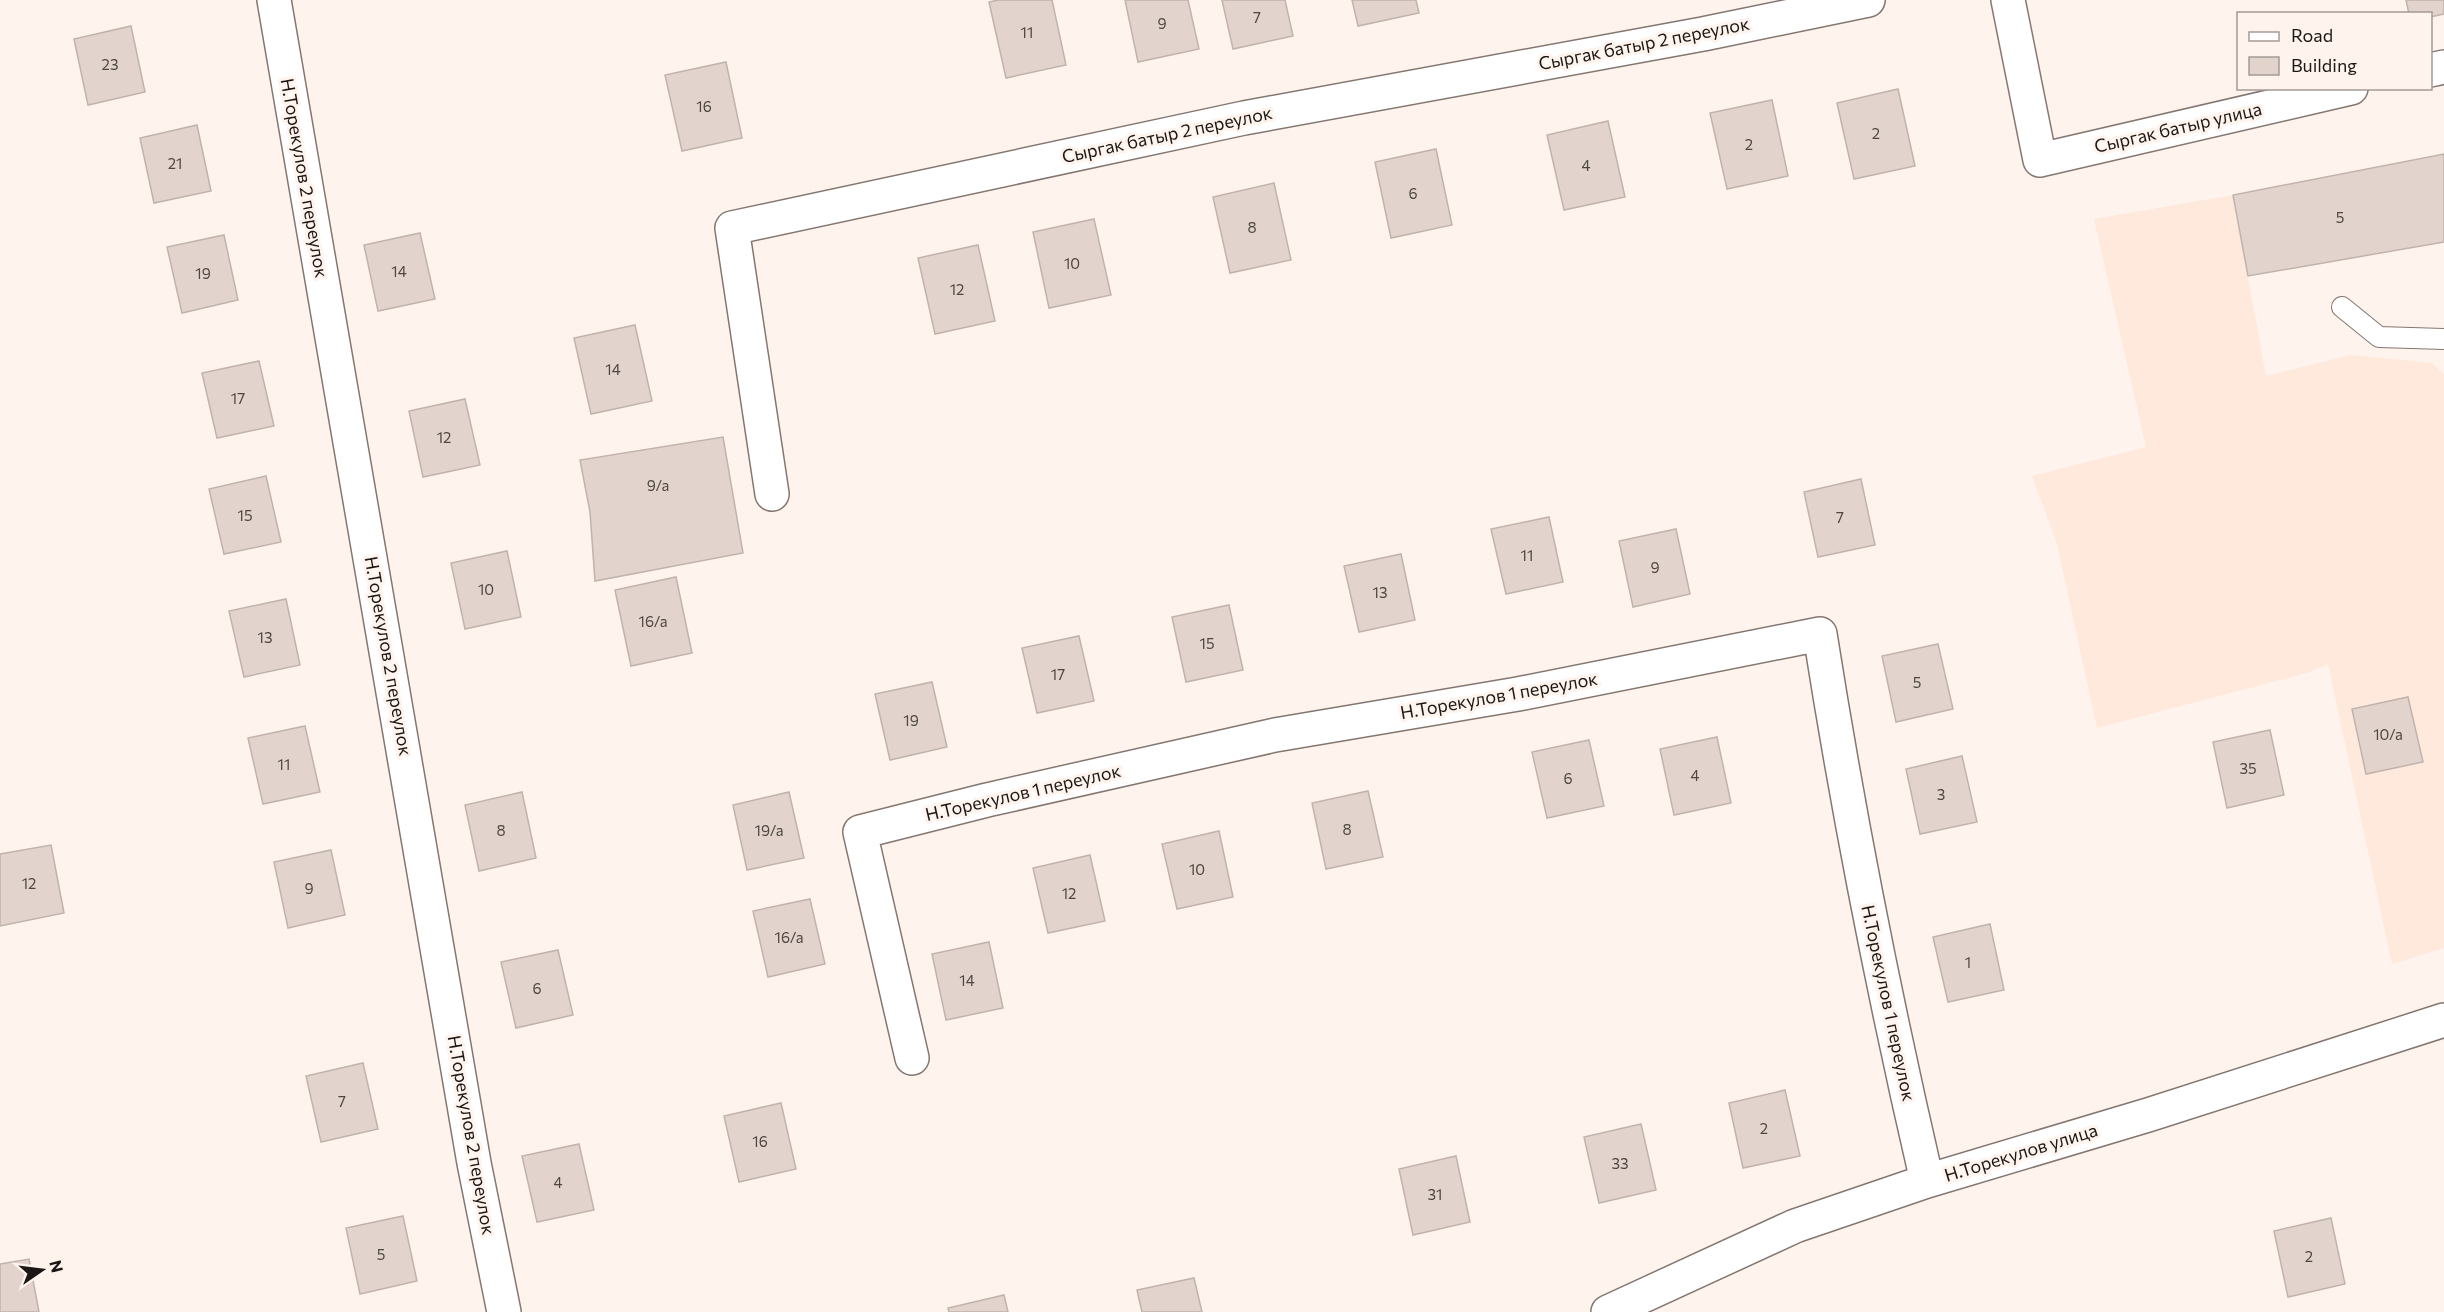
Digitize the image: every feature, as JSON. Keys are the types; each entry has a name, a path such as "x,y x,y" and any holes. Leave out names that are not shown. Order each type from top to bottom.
{"street":[{"name":"Н.Торекулов 2 переулок","path":"274,0 474,1163 504,1312"},
{"name":"Сыргак батыр 2 переулок","path":"772,494 732,228 1244,118 1691,36 1868,0"},
{"name":"Сыргак батыр улица","path":"2008,0 2040,160 2343,90"},
{"name":"Н.Торекулов 1 переулок","path":"912,1058 860,832 987,800 1275,735 1518,694 1820,633 1855,842 1890,1019 1927,1182"},
{"name":"Н.Торекулов улица","path":"1608,1312 1795,1226 1927,1182 2148,1116 2444,1020"}],"lane":[{"path":"2342,308 2379,338 2444,339"}],"shaded area":[{"path":"2233,195 2266,376 2351,355 2432,363 2444,374 2444,948 2392,964 2328,664 2310,672 2097,728 2057,544 2032,476 2146,447 2094,219"}],"building":[{"path":"1052,0 1066,65 1006,78 989,2"},
{"path":"1125,0 1188,0 1199,49 1138,62"},
{"path":"1222,0 1285,0 1293,36 1233,49"},
{"path":"1352,0 1416,0 1419,13 1358,26"},
{"path":"2406,0 2444,0 2444,14 2432,17 2432,12 2409,12"},
{"path":"131,26 145,92 88,105 74,39"},
{"path":"726,62 742,138 682,151 665,75"},
{"path":"1898,89 1915,166 1854,179 1837,103"},
{"path":"1772,100 1788,176 1727,189 1710,113"},
{"path":"1608,121 1625,197 1564,210 1547,135"},
{"path":"197,125 211,191 154,203 140,138"},
{"path":"1436,149 1452,225 1391,238 1375,162"},
{"path":"2444,154 2444,242 2248,276 2233,195"},
{"path":"1274,183 1291,260 1230,273 1213,197"},
{"path":"1094,219 1111,295 1049,308 1033,232"},
{"path":"420,233 435,299 378,311 364,245"},
{"path":"224,235 238,300 182,313 167,247"},
{"path":"978,245 995,321 935,334 918,258"},
{"path":"635,325 652,401 591,414 574,338"},
{"path":"259,361 274,426 217,438 202,373"},
{"path":"465,399 480,465 423,477 409,411"},
{"path":"723,437 743,553 595,581 590,512 580,460"},
{"path":"266,476 281,542 224,554 209,489"},
{"path":"1861,479 1875,545 1818,557 1804,492"},
{"path":"1549,517 1563,582 1506,594 1491,529"},
{"path":"1676,529 1690,594 1633,607 1619,541"},
{"path":"507,551 521,617 465,629 451,563"},
{"path":"1401,554 1415,620 1359,632 1344,566"},
{"path":"676,577 692,653 631,666 615,590"},
{"path":"286,599 300,665 244,677 229,611"},
{"path":"1229,605 1243,670 1186,682 1172,617"},
{"path":"1079,636 1094,701 1037,713 1022,648"},
{"path":"1938,644 1953,709 1896,722 1882,656"},
{"path":"932,682 947,747 890,760 875,694"},
{"path":"2408,697 2423,762 2366,774 2352,709"},
{"path":"305,726 320,792 263,804 248,738"},
{"path":"2270,730 2284,795 2227,808 2213,742"},
{"path":"1717,737 1731,803 1674,815 1660,749"},
{"path":"1589,740 1604,806 1547,818 1532,752"},
{"path":"1962,756 1977,822 1920,834 1906,769"},
{"path":"1368,791 1383,857 1326,869 1312,803"},
{"path":"522,792 536,858 479,871 465,805"},
{"path":"789,792 804,858 747,870 733,805"},
{"path":"1219,831 1233,897 1177,909 1162,844"},
{"path":"51,845 64,913 0,926 0,854"},
{"path":"331,850 345,915 288,928 274,862"},
{"path":"1090,855 1105,921 1048,933 1033,868"},
{"path":"810,899 825,964 768,977 753,911"},
{"path":"1990,924 2004,990 1948,1002 1933,937"},
{"path":"989,942 1003,1008 946,1020 932,954"},
{"path":"558,950 573,1015 516,1028 501,962"},
{"path":"363,1063 378,1129 321,1142 306,1076"},
{"path":"1785,1090 1800,1156 1743,1168 1729,1103"},
{"path":"781,1103 796,1169 739,1182 724,1116"},
{"path":"1641,1124 1656,1190 1599,1203 1584,1137"},
{"path":"579,1144 594,1210 537,1222 522,1156"},
{"path":"1456,1156 1470,1222 1413,1235 1399,1169"},
{"path":"403,1216 417,1281 360,1294 346,1228"},
{"path":"2331,1218 2345,1284 2288,1297 2274,1231"},
{"path":"29,1259 39,1312 0,1312 0,1264"},
{"path":"1194,1278 1202,1312 1142,1312 1137,1290"},
{"path":"1004,1295 1008,1312 949,1312 948,1308"}]}
